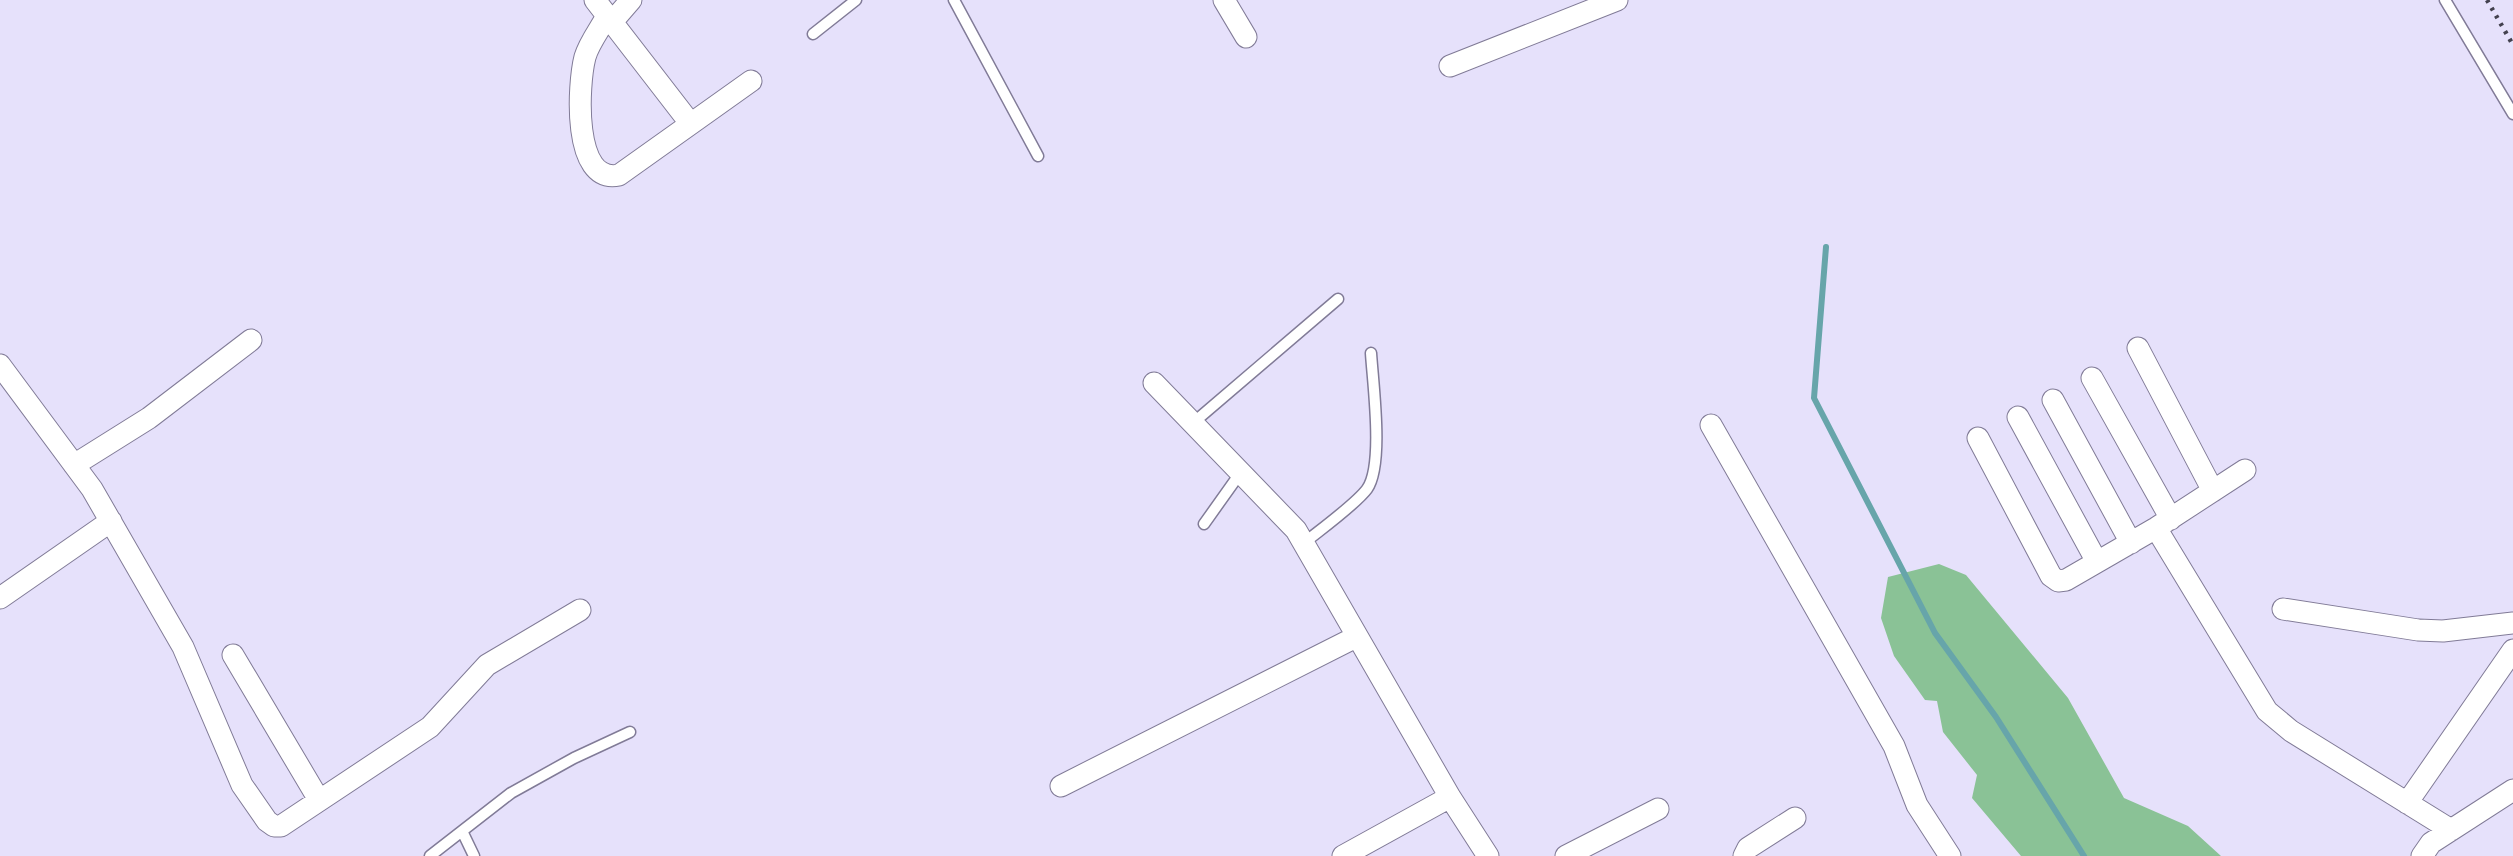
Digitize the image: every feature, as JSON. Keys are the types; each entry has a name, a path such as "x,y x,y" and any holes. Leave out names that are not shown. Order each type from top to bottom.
{"street":[{"path":"631,0 605,13 588,49 583,66 581,134 585,152 601,172 612,176 619,175 751,81"},
{"path":"1224,0 1246,36"},
{"path":"1450,66 1617,0"},
{"path":"605,13 690,123"},
{"path":"74,465 149,418 251,340"},
{"path":"2138,348 2213,491"},
{"path":"0,365 92,489 183,647 242,785 267,821 274,826 281,826 429,727 487,665 580,610"},
{"path":"2092,378 2164,524 2267,711 2291,731 2451,830"},
{"path":"1154,383 1286,518 1304,543 1450,797 1488,856"},
{"path":"2053,400 2131,543"},
{"path":"2018,417 2097,562"},
{"path":"1712,425 1894,746 1917,805 1950,856"},
{"path":"1978,438 2051,576 2058,581 2066,580 2164,524 2245,470"},
{"path":"0,598 111,521"},
{"path":"2283,609 2418,630 2513,623"},
{"path":"1061,786 1356,637"},
{"path":"2407,803 2513,650"},
{"path":"233,655 319,800"},
{"path":"2422,856 2431,843 2513,790"},
{"path":"1343,856 1450,797"},
{"path":"1566,856 1658,809"},
{"path":"1744,856 1748,848 1795,818"}],"lane":[{"path":"813,34 856,0"},
{"path":"954,0 1038,156"},
{"path":"2445,0 2513,114"},
{"path":"1193,423 1338,298"},
{"path":"1304,543 1366,490 1374,476 1376,457 1371,353"},
{"path":"1204,524 1241,472"},
{"path":"430,856 511,793 574,758 630,732"},
{"path":"462,831 474,856"}],"green space":[{"path":"1939,564 1966,575 2068,698 2124,798 2188,826 2221,856 2021,856 1972,798 1977,775 1943,732 1937,701 1925,700 1894,656 1881,618 1888,577"}],"waterway":[{"path":"1826,247 1814,398 1935,633 1996,717 2084,856"}],"railway":[{"path":"2487,0 2513,45"}]}
